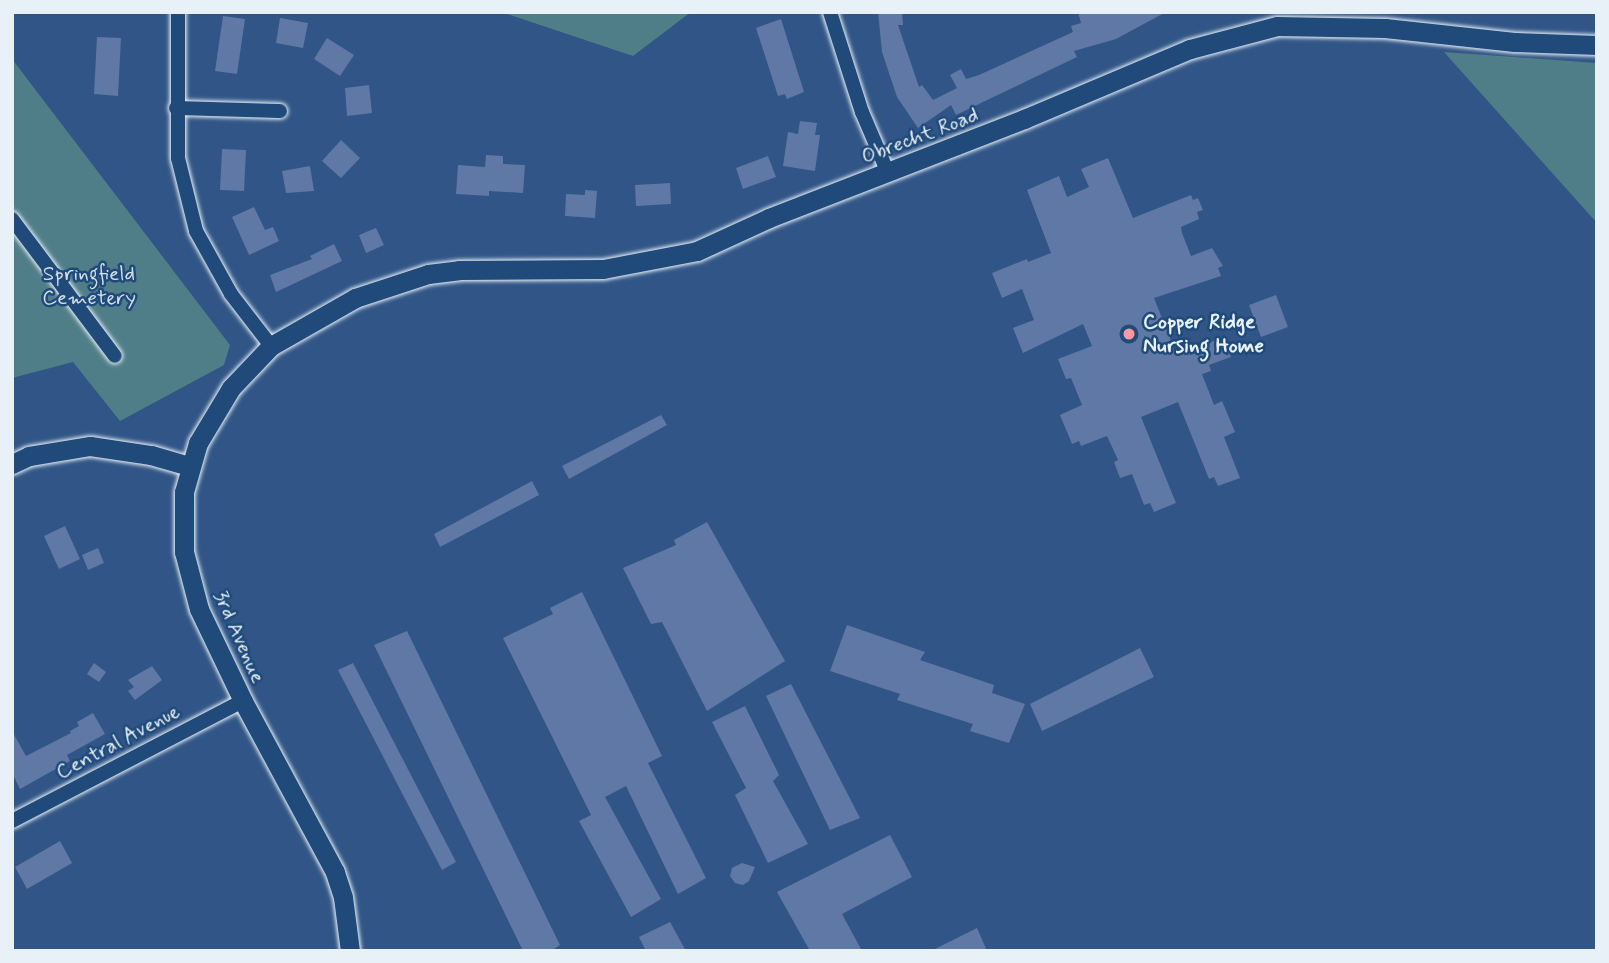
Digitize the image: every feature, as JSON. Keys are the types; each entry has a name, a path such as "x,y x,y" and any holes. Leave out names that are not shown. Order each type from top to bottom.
{"street":[{"path":"178,12 178,158 196,231 225,284 271,346"},
{"path":"830,12 862,112 888,173"},
{"name":"Obrecht Road","path":"271,346 355,298 393,284 459,270 603,269 676,258 1190,49 1277,19 1514,41 1597,45"},
{"path":"176,108 280,111"},
{"path":"12,219 115,356"},
{"name":"3rd Avenue","path":"271,346 230,387 217,406 189,466 182,516 184,552 199,609 243,701 335,872 343,897 350,951"},
{"path":"12,464 29,456 90,446 151,455 189,466"},
{"name":"Central Avenue","path":"12,820 243,701"}],"green space":[{"path":"501,12 691,12 633,56"},
{"path":"1444,52 1597,63 1597,223"},
{"name":"Springfield Cemetery","path":"12,59 230,345 224,365 120,421 73,362 12,378"}],"building":[{"path":"878,12 902,12 903,25 898,25 919,87 922,85 933,100 957,88 950,75 961,69 966,79 979,75 1073,32 1071,26 1081,23 1078,12 1166,12 1116,39 1074,51 1077,57 956,115 951,105 918,128 897,97 882,52"},
{"path":"223,16 245,19 237,74 215,71"},
{"path":"280,18 308,23 303,48 276,43"},
{"path":"781,19 804,92 787,99 785,94 778,96 756,28"},
{"path":"97,37 121,38 118,96 94,94"},
{"path":"327,38 354,55 340,76 314,59"},
{"path":"369,85 372,113 347,116 345,88"},
{"path":"800,121 817,123 815,135 820,135 815,171 783,166 788,132 798,134"},
{"path":"341,140 360,158 341,178 322,161"},
{"path":"222,149 246,150 244,191 220,190"},
{"path":"486,155 503,156 503,164 525,165 523,193 489,191 489,196 456,194 458,165 485,167"},
{"path":"768,156 776,177 743,189 736,168"},
{"name":"Copper Ridge Nursing Home","path":"1108,158 1133,218 1191,195 1193,200 1198,198 1203,210 1197,212 1199,219 1181,227 1182,233 1191,256 1212,248 1223,266 1218,268 1221,276 1154,298 1177,356 1223,337 1231,357 1209,365 1211,371 1202,374 1214,405 1222,401 1235,432 1224,437 1240,478 1218,486 1214,477 1209,479 1178,402 1141,417 1176,503 1154,512 1150,503 1144,505 1132,474 1120,478 1114,462 1118,460 1107,436 1081,446 1079,441 1072,444 1060,415 1082,405 1071,378 1066,379 1058,359 1092,346 1083,324 1023,353 1013,328 1034,320 1022,289 1002,298 992,273 1051,253 1027,190 1059,176 1067,197 1089,187 1081,169"},
{"path":"310,166 314,191 286,193 282,171"},
{"path":"670,183 671,204 636,206 635,185"},
{"path":"585,190 597,191 595,218 565,216 566,194 585,195"},
{"path":"254,207 265,230 273,227 279,241 249,255 232,217"},
{"path":"376,228 384,245 366,253 359,235"},
{"path":"334,244 342,261 276,292 270,275 312,259 310,256"},
{"path":"1276,295 1288,327 1261,337 1249,305"},
{"path":"661,415 667,425 569,479 562,466"},
{"path":"532,481 539,495 440,547 434,534"},
{"path":"707,522 785,661 707,711 662,622 651,624 623,568 676,545 674,540"},
{"path":"65,526 80,559 59,569 44,536"},
{"path":"98,548 104,563 88,570 82,555"},
{"path":"582,592 662,756 648,763 706,878 678,894 626,786 605,797 661,899 631,917 579,821 591,815 503,638 553,614 550,608"},
{"path":"847,625 925,652 920,660 994,685 992,693 1025,704 1009,743 970,731 973,724 897,700 900,694 830,671"},
{"path":"407,631 560,945 551,951 523,951 374,645"},
{"path":"1140,648 1154,677 1042,731 1030,704"},
{"path":"94,663 106,672 99,682 87,674"},
{"path":"353,663 456,862 442,870 338,670"},
{"path":"152,666 162,680 135,700 128,691 134,687 128,680"},
{"path":"791,684 860,818 830,830 766,696"},
{"path":"745,706 779,775 773,781 808,844 768,863 735,795 746,788 712,722"},
{"path":"93,713 105,734 67,755 70,761 20,789 12,773 12,731 26,756 71,733 70,731 79,726 77,722"},
{"path":"890,835 912,877 842,914 862,951 810,951 777,892"},
{"path":"60,841 72,863 27,889 15,867"},
{"path":"742,863 755,867 749,881 743,885 735,883 730,876 732,868"},
{"path":"670,922 686,951 646,951 639,937"},
{"path":"977,928 987,951 931,951"}],"place":[{"name":"Copper Ridge Nursing Home","path":"1129,334"}]}
